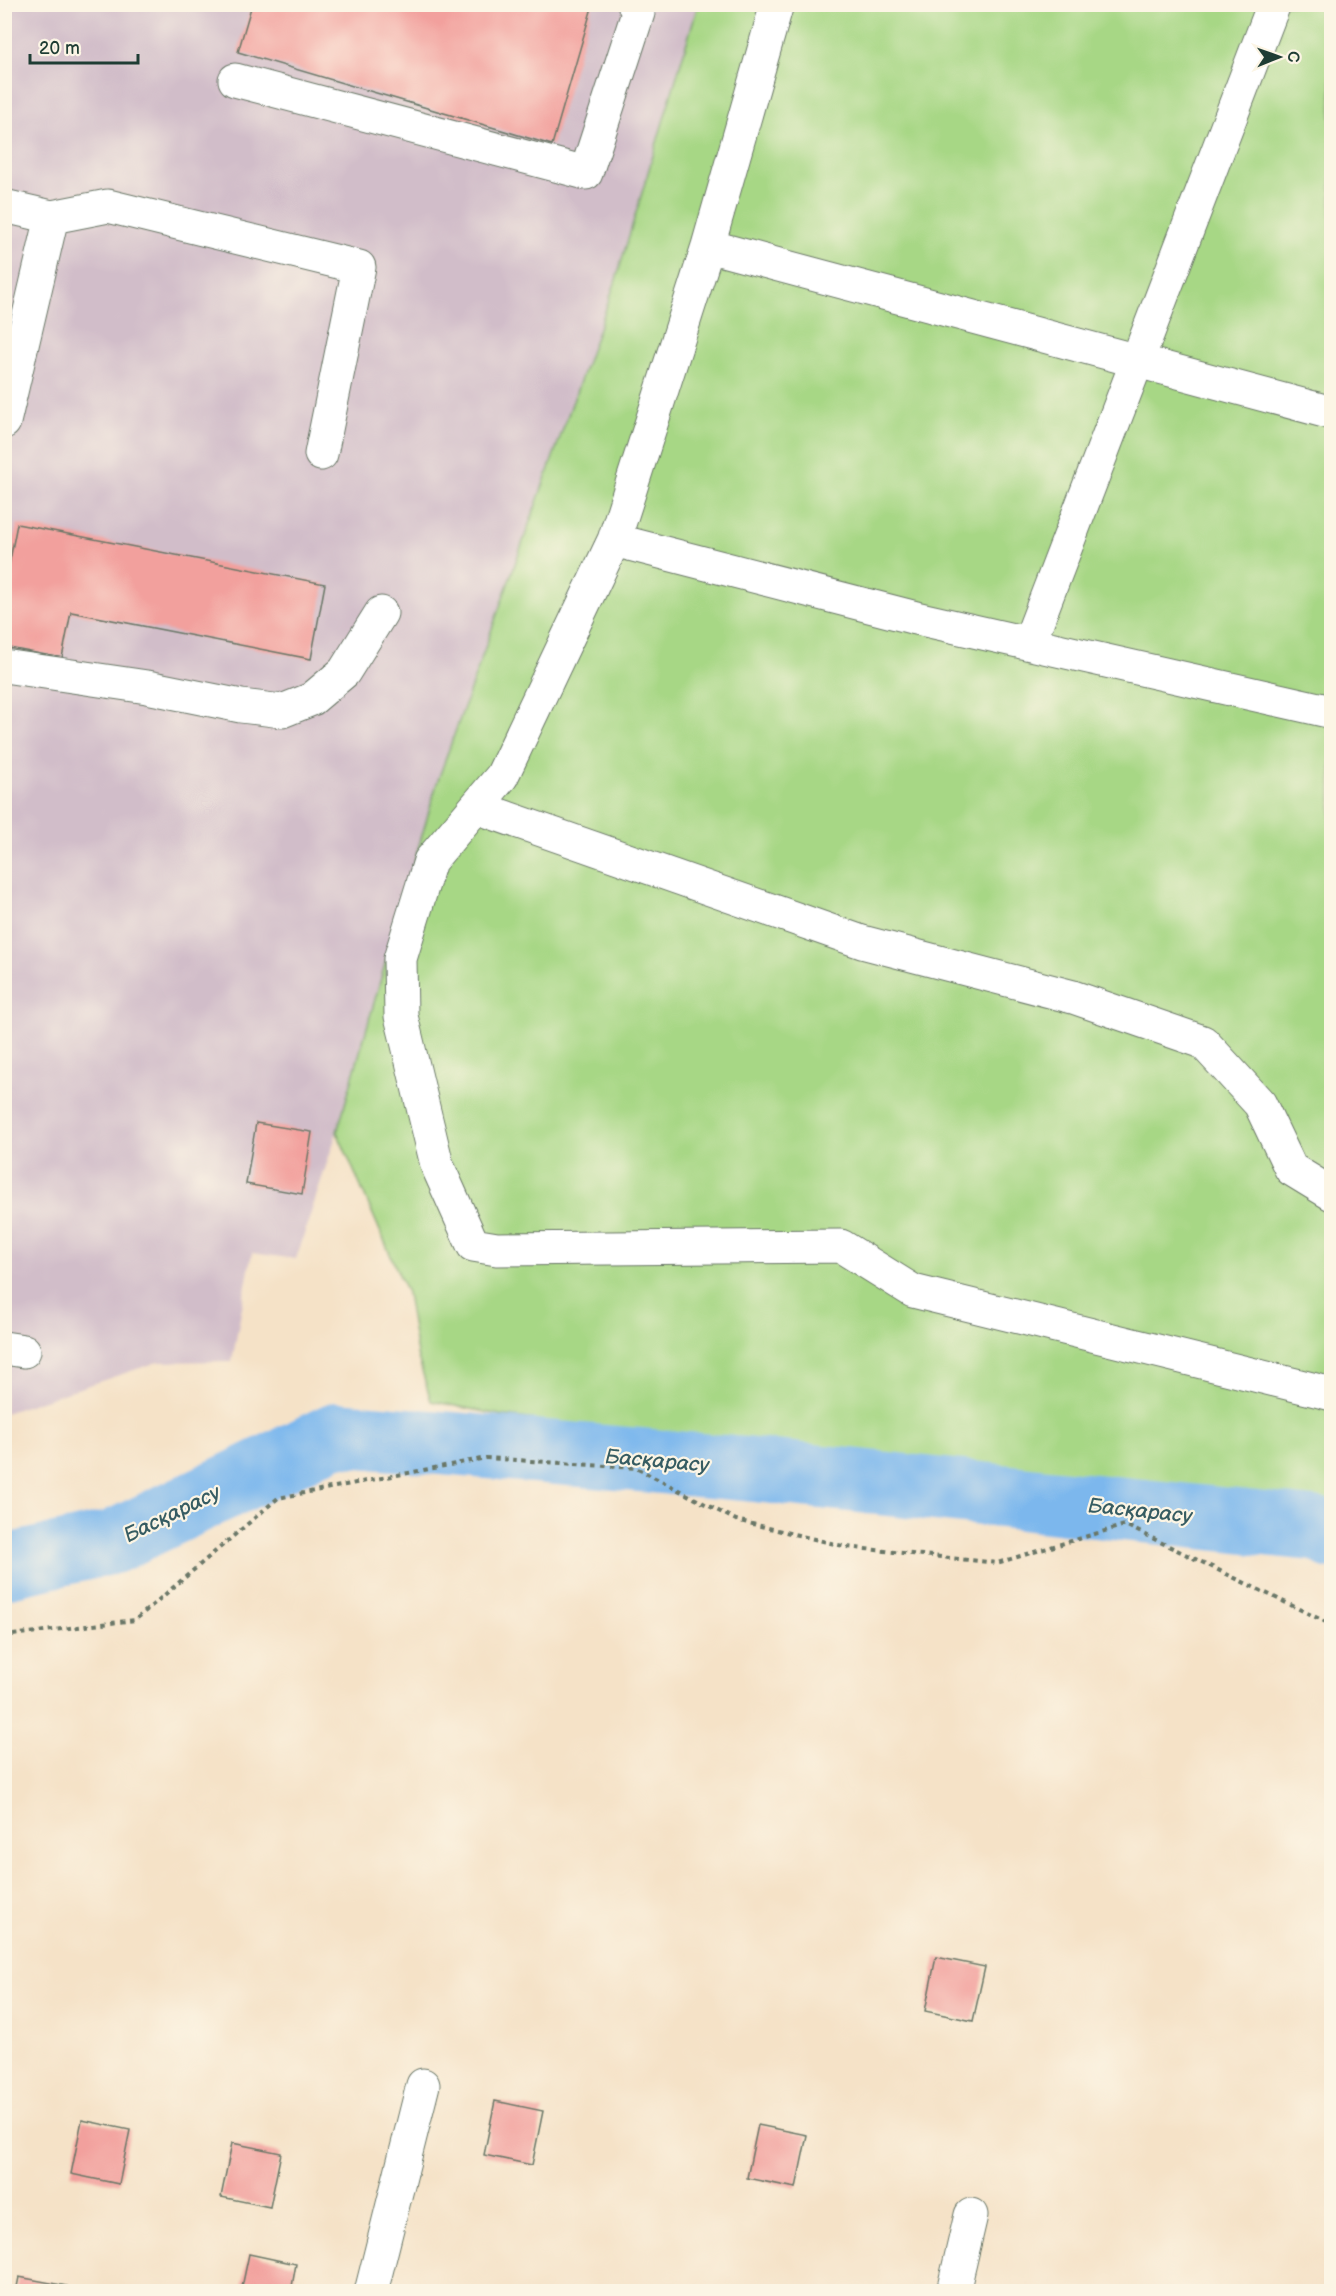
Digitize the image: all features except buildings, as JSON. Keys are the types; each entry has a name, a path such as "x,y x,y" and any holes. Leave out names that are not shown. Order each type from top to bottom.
{"street":[{"path":"235,80 586,174 638,13 634,4"},
{"path":"777,4 708,246 614,540 502,776 430,861 399,959 401,1016 437,1165 473,1245 497,1249 841,1246 913,1291 1332,1394"},
{"path":"1029,644 1274,4"},
{"path":"4,206 52,217 108,206 359,267 321,454"},
{"path":"4,422 52,217"},
{"path":"708,246 1137,363 1332,413"},
{"path":"614,540 916,618 1332,712"},
{"path":"4,666 147,687 241,706 282,711 312,699 344,672 381,613"},
{"path":"476,807 862,942 1073,997 1203,1042 1260,1104 1290,1169 1332,1194"},
{"path":"371,2292 423,2085"},
{"path":"953,2292 971,2215"}],"path":[{"path":"4,1636 135,1620 278,1498 486,1458 636,1468 736,1520 846,1547 985,1562 997,1563 1125,1525 1332,1625"}],"shaded area":[{"path":"4,5 698,5 615,283 437,783 337,1132 296,1259 252,1253 232,1361 158,1362 5,1413"}],"green space":[{"path":"698,5 1331,5 1331,1565 1323,1564 1193,1508 1021,1490 844,1449 677,1439 500,1415 431,1401 417,1354 407,1293 337,1132 437,783 615,283"}],"waterway":[{"name":"Басқарасу","path":"4,1567 113,1542 336,1434 745,1469 1322,1530 1332,1537"}]}
